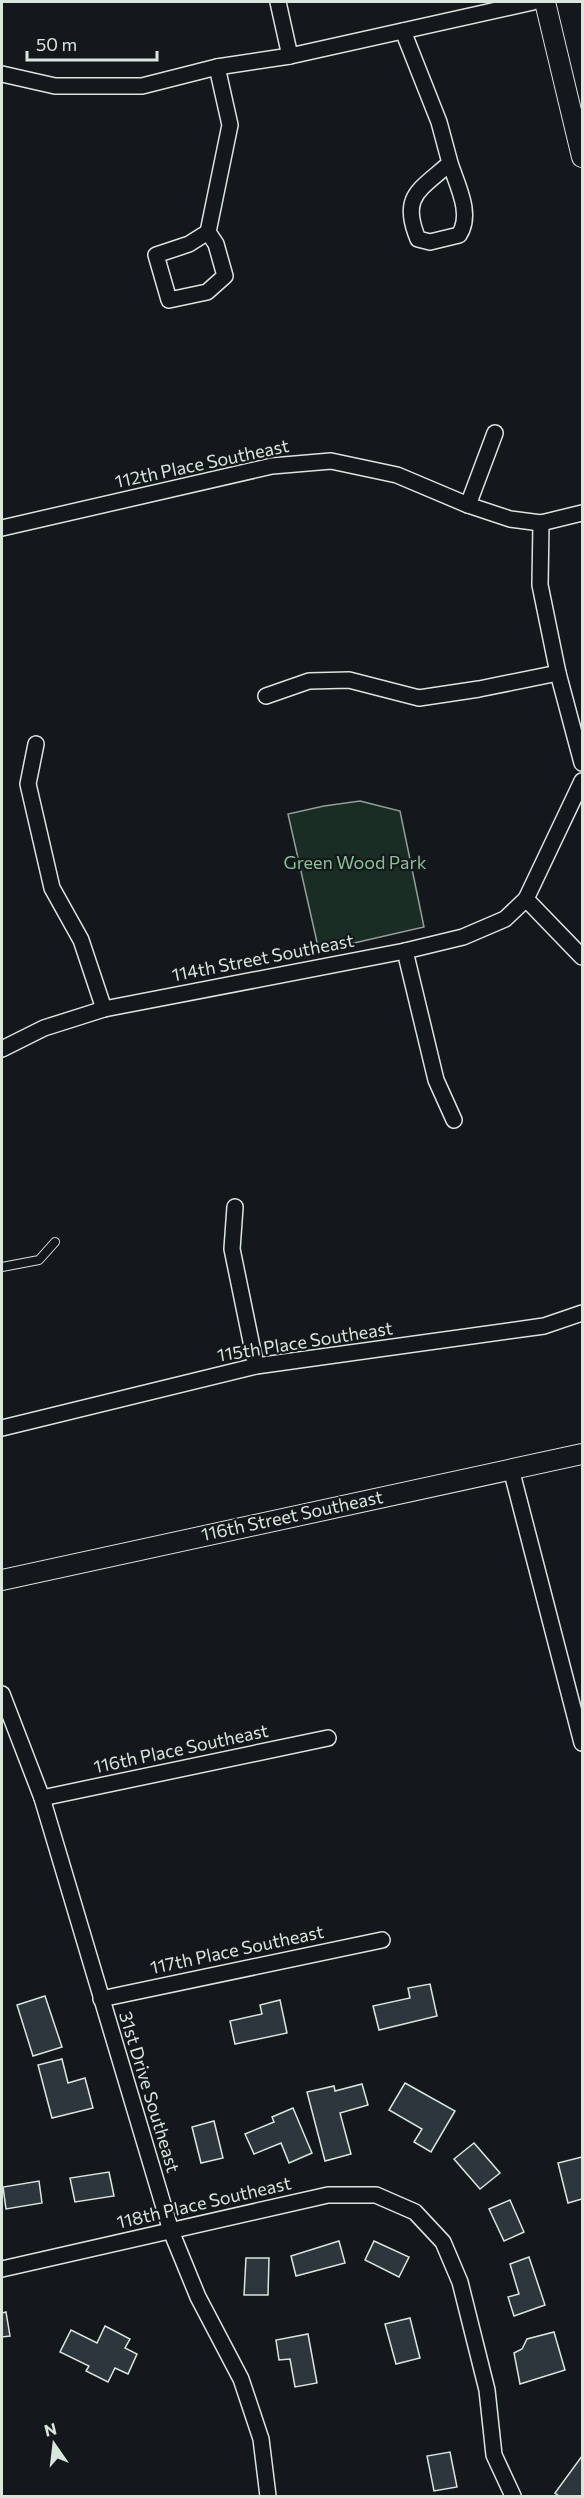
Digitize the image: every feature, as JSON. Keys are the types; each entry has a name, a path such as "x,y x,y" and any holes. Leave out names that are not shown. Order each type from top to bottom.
{"street":[{"path":"278,2 290,56"},
{"path":"2,74 55,86 142,86 217,67 290,56 533,2"},
{"path":"545,2 582,157"},
{"path":"403,31 440,122 450,163 465,208 465,226 459,235 430,242 418,239 410,221 411,202 418,192 450,163"},
{"path":"208,232 189,244 156,255 169,300 207,292 225,276 216,244 208,232 230,125 217,67"},
{"path":"468,505 495,433"},
{"name":"112th Place Southeast","path":"2,528 272,466 331,460 397,475 468,505 510,519 541,523 582,513"},
{"path":"541,523 540,585 558,673 582,763"},
{"path":"266,696 309,681 349,680 419,698 558,673"},
{"path":"36,744 28,784 52,888 81,940 104,1009"},
{"path":"582,781 526,899 582,957"},
{"name":"114th Street Southeast","path":"2,1049 44,1028 104,1009 405,951 463,937 505,919 526,899"},
{"path":"405,951 436,1080 453,1120"},
{"path":"235,1207 232,1249 256,1366"},
{"name":"115th Place Southeast","path":"2,1428 256,1366 544,1326 582,1313"},
{"name":"116th Street Southeast","path":"2,1580 582,1454"},
{"path":"511,1468 582,1743"},
{"name":"31st Drive Southeast","path":"2,1694 42,1798 171,2231 198,2297 241,2379 261,2439 268,2496"},
{"name":"116th Place Southeast","path":"42,1798 328,1738"},
{"name":"117th Place Southeast","path":"101,1999 382,1940"},
{"name":"118th Place Southeast","path":"2,2269 328,2195 375,2195 415,2212 443,2242 460,2282 487,2390 494,2455 513,2496"}],"lane":[{"path":"2,1267 39,1260 55,1242"}],"green space":[{"name":"Green Wood Park","path":"360,801 400,811 424,927 319,951 288,814"}],"building":[{"path":"430,1984 437,2016 379,2030 373,2006 410,1998 408,1988"},
{"path":"45,1996 62,2047 33,2056 17,2005"},
{"path":"280,2000 287,2033 235,2044 230,2021 262,2014 260,2005"},
{"path":"62,2059 68,2083 85,2078 93,2108 52,2118 38,2065"},
{"path":"405,2083 455,2111 431,2152 414,2142 422,2129 389,2110"},
{"path":"362,2084 368,2105 340,2113 351,2154 325,2161 307,2092 334,2086 335,2091"},
{"path":"293,2108 312,2153 289,2163 281,2143 254,2154 245,2134 274,2122 272,2117"},
{"path":"214,2121 223,2158 201,2163 192,2127"},
{"path":"474,2143 500,2173 480,2189 454,2159"},
{"path":"582,2157 582,2199 568,2203 558,2163"},
{"path":"109,2172 114,2196 75,2202 70,2178"},
{"path":"39,2181 42,2203 6,2209 3,2187"},
{"path":"510,2200 524,2232 504,2241 489,2209"},
{"path":"339,2241 345,2263 296,2276 291,2256"},
{"path":"374,2241 409,2257 399,2277 365,2260"},
{"path":"529,2257 545,2305 514,2316 508,2297 519,2294 510,2264"},
{"path":"246,2258 269,2258 268,2295 244,2295"},
{"path":"6,2312 10,2336 2,2337 2,2313"},
{"path":"410,2318 420,2358 396,2364 385,2324"},
{"path":"105,2326 130,2339 125,2348 137,2354 128,2374 115,2368 108,2382 86,2371 89,2366 60,2352 71,2330 97,2343"},
{"path":"554,2332 565,2370 520,2384 514,2353 522,2349 527,2339"},
{"path":"308,2334 317,2383 295,2387 290,2359 279,2360 276,2340"},
{"path":"450,2452 457,2487 434,2491 427,2456"},
{"path":"582,2456 582,2496 559,2496 555,2493"}]}
